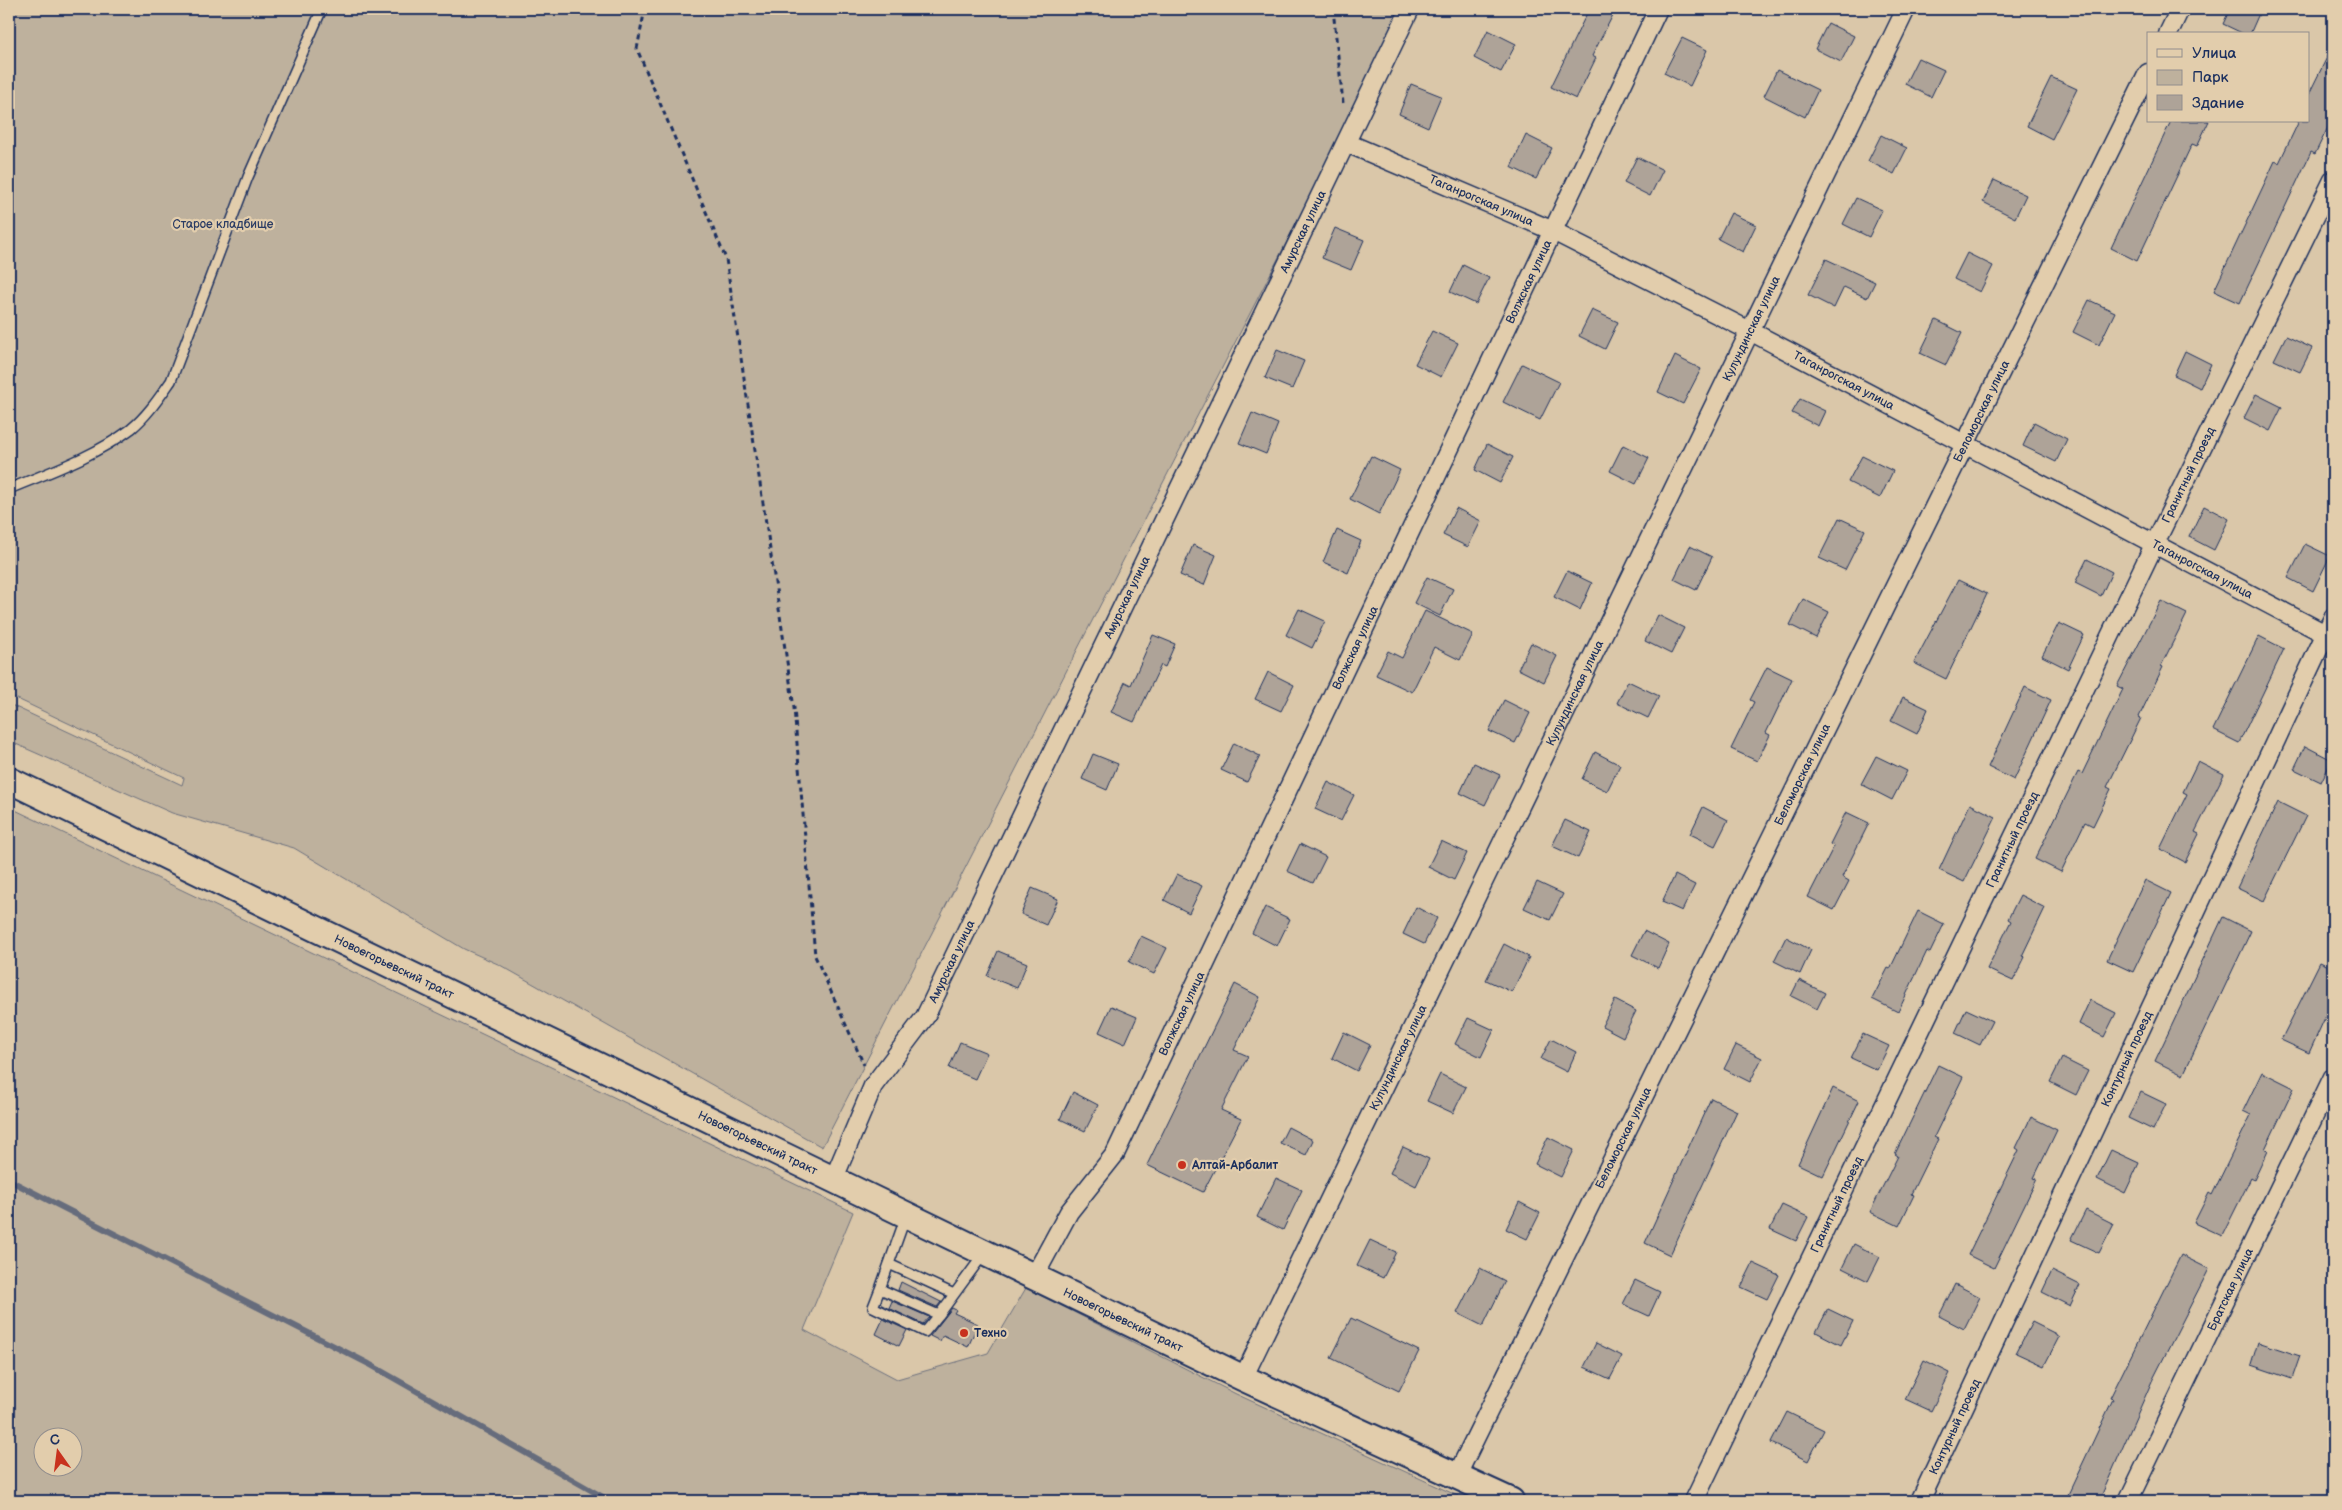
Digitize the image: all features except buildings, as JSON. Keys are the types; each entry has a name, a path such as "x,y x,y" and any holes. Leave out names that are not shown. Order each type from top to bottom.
{"main road":[{"name":"Новоегорьевский тракт","path":"9,780 1035,1275 1243,1378 1511,1501"}],"street":[{"name":"Амурская улица","path":"834,1178 873,1086 925,1017 1347,144 1410,9"},
{"name":"Волжская улица","path":"1035,1275 1069,1212 1115,1154 1551,230 1658,9"},
{"name":"Кулундинская улица","path":"1243,1378 1906,9"},
{"path":"2169,32 2180,9"},
{"name":"Беломорская улица","path":"1457,1475 2147,75"},
{"name":"Таганрогская улица","path":"1347,144 1551,230 1750,331 2154,545 2331,630"},
{"name":"Гранитный проезд","path":"1694,1501 2154,545 2333,180"},
{"name":"Контурный проезд","path":"1920,1501 2331,630"},
{"name":"Братская улица","path":"2128,1501 2333,1077"}],"lane":[{"path":"9,489 79,459 131,429 153,407 171,381 248,177 322,9"},
{"path":"907,1214 873,1307 925,1332 986,1252"},
{"path":"889,1264 954,1294"},
{"path":"880,1289 939,1315"}],"path":[{"path":"645,9 637,48 726,259 794,708 815,956 873,1086"},
{"path":"1333,9 1343,105"}],"green space":[{"name":"Старое кладбище","path":"9,9 1400,9 1338,142 822,1147 500,965 464,949 294,848 172,813 9,741 9,704 182,785 184,778 9,695"},
{"path":"9,807 853,1212 804,1330 897,1379 988,1353 1026,1288 1236,1394 1469,1501 9,1501"}],"waterway":[{"path":"9,1180 369,1364 610,1501"}],"place":[{"name":"Алтай-Арбалит","path":"1182,1165"},
{"name":"Техно","path":"964,1333"}]}
